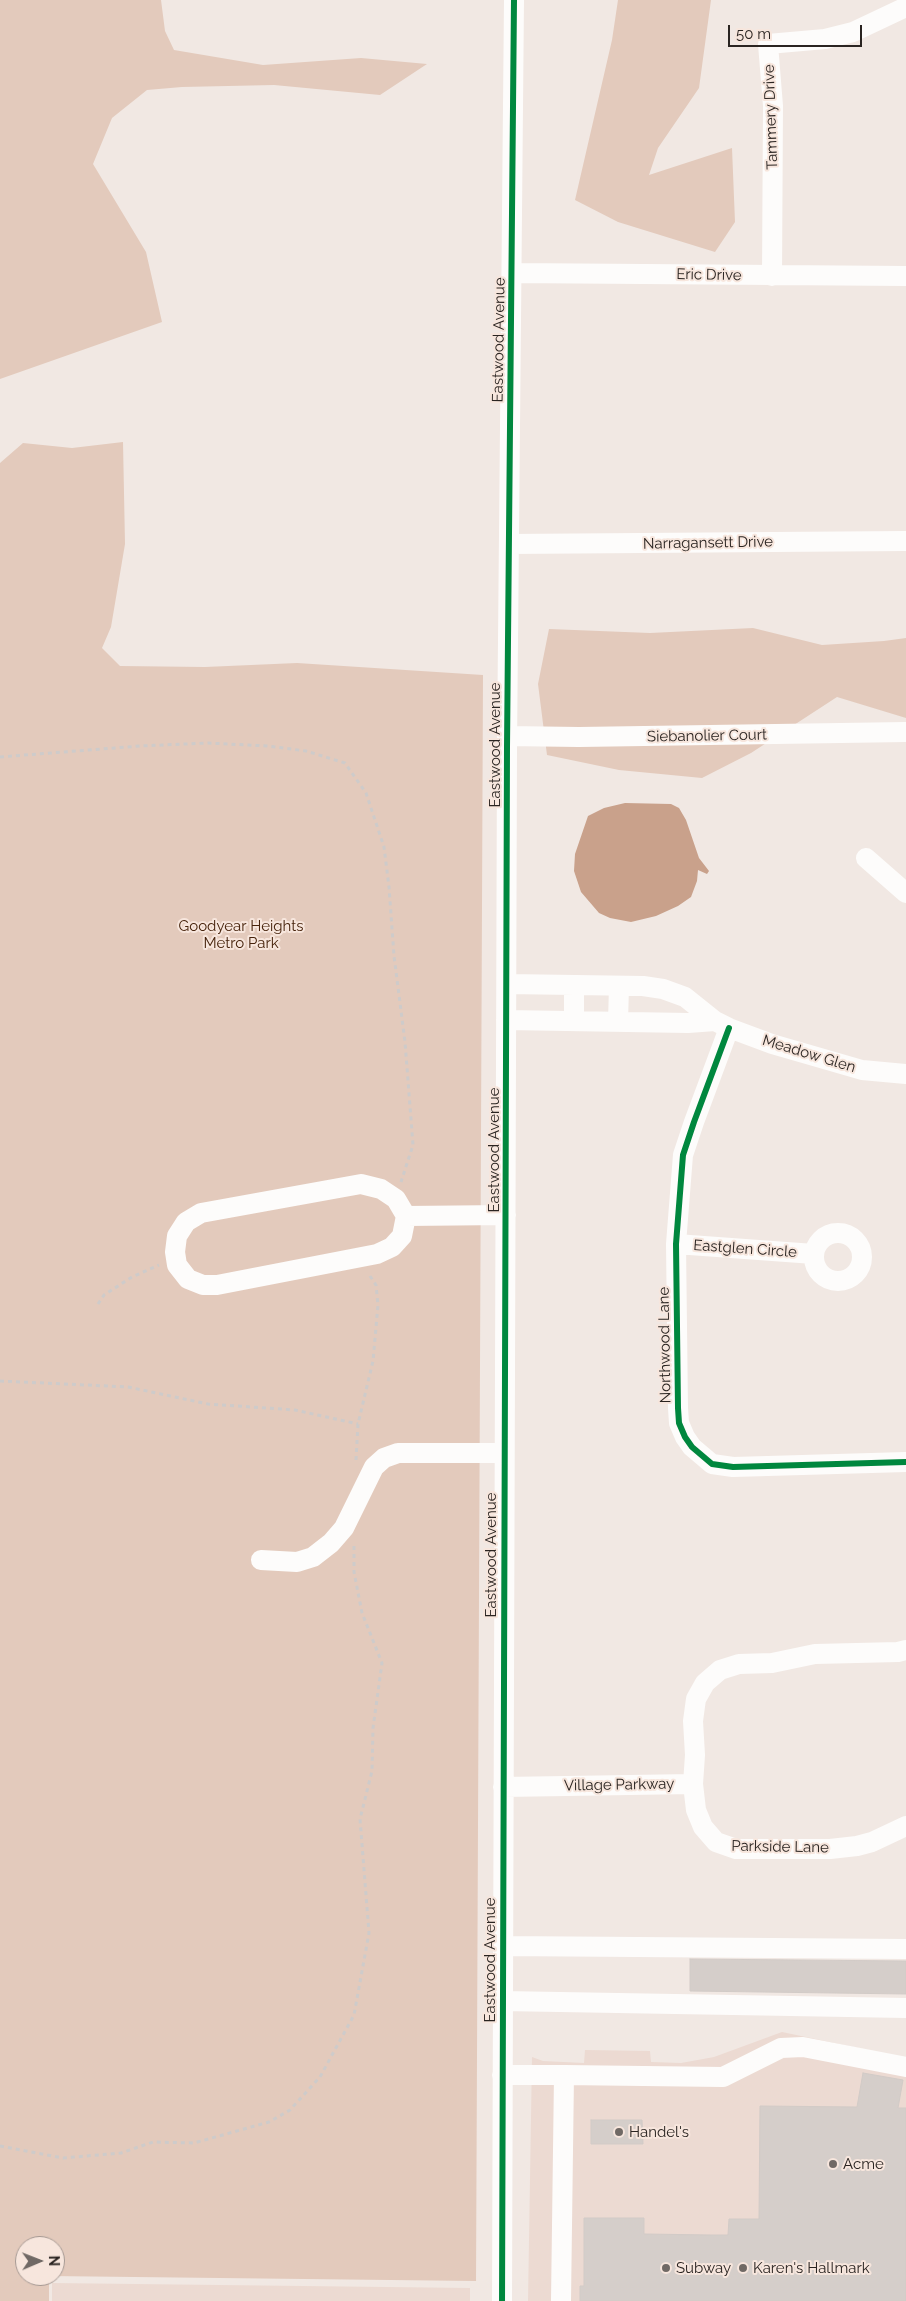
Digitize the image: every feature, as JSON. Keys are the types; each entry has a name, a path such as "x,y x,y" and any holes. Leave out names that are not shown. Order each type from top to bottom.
{"street":[{"name":"Eastwood Avenue","path":"502,2301 502,1787 506,1020 514,0"},
{"name":"Tammery Drive","path":"772,276 773,106 768,44 825,39 853,32 906,7"},
{"name":"Eric Drive","path":"512,273 906,276"},
{"name":"Narragansett Drive","path":"509,544 906,541"},
{"name":"Siebanolier Court","path":"508,736 579,737 906,732"},
{"path":"866,858 906,893"},
{"name":"Meadow Glen","path":"507,984 643,986 685,996 722,1024 772,1044 862,1070 906,1074"},
{"path":"574,985 574,1022"},
{"path":"618,1022 619,986"},
{"name":"Meadow Glen","path":"506,1020 722,1024"},
{"name":"Northwood Lane","path":"722,1024 683,1155 676,1244 678,1408 680,1423 692,1447 712,1464 733,1467 906,1462"},
{"path":"401,1208 402,1236 392,1247 377,1254 203,1286 188,1279 177,1265 177,1236 186,1222 201,1213 361,1184 381,1189 401,1208 506,1214"},
{"name":"Eastglen Circle","path":"676,1244 814,1254"},
{"path":"261,1560 297,1562 313,1557 331,1543 344,1528 374,1467 384,1458 398,1453 504,1453"},
{"name":"Village Parkway","path":"502,1787 693,1784 695,1755 693,1721 696,1699 705,1682 720,1670 739,1664 772,1663 815,1654 898,1652 906,1650"},
{"name":"Parkside Lane","path":"693,1784 696,1810 703,1827 716,1842 736,1849 830,1849 857,1846 872,1842 906,1826"},
{"path":"502,1946 906,1949"},
{"path":"502,2001 906,2008"},
{"path":"502,2075 723,2077 781,2048 803,2047 906,2067"},
{"path":"561,2301 564,2075"}],"path":[{"path":"0,757 140,746 208,743 267,746 306,751 345,764 366,793 384,847 394,956 405,1042 413,1145 401,1208"},
{"path":"356,1461 358,1424 373,1360 378,1305 376,1285 358,1258"},
{"path":"98,1304 104,1295 132,1277 176,1259"},
{"path":"0,1381 128,1387 208,1404 294,1410 358,1424"},
{"path":"0,2146 63,2158 121,2153 153,2142 194,2143 269,2122 290,2110 320,2077 354,2015 369,1934 360,1819 372,1771 373,1728 382,1663 362,1614 354,1572 354,1544"}],"shaded area":[{"path":"625,803 671,804 679,808 686,820 699,858 709,871 707,874 698,870 697,881 691,897 678,906 656,916 631,922 610,918 599,913 581,892 574,871 575,854 588,816 604,808"},
{"path":"782,2032 906,2058 906,2301 528,2301 532,2057 543,2061 584,2063 585,2050 650,2051 651,2062 681,2063 714,2057"},
{"path":"65,2283 470,2288 470,2301 52,2301 52,2286 65,2286"}],"green space":[{"path":"0,0 161,0 165,31 174,50 263,65 361,58 427,64 380,95 274,85 182,87 147,90 112,118 93,164 146,252 162,322 0,379"},
{"path":"618,0 711,0 699,88 658,148 649,175 732,148 735,222 715,252 618,222 575,200 612,40"},
{"name":"Goodyear Heights Metro Park","path":"123,442 125,544 111,627 102,648 120,666 205,667 297,663 483,675 476,2281 65,2276 65,2236 15,2236 15,2286 49,2286 49,2301 0,2301 0,463 23,443 72,448"},
{"path":"753,628 822,645 906,638 906,718 837,697 751,753 702,778 619,770 547,755 538,684 549,629 650,633"}],"building":[{"path":"690,1959 906,1961 906,1994 690,1991"},
{"name":"Acme","path":"863,2073 903,2080 898,2108 906,2108 906,2301 580,2301 580,2286 584,2286 584,2218 644,2218 644,2234 711,2235 728,2235 729,2219 759,2219 760,2106 857,2107"},
{"path":"591,2120 642,2120 643,2144 591,2144"}],"cycle path":[{"path":"502,2301 507,747 514,0"},
{"path":"729,1028 683,1155 676,1244 679,1423 692,1447 712,1464 733,1467 906,1462"}],"place":[{"name":"Handel's","path":"619,2132"},
{"name":"Acme","path":"833,2164"},
{"name":"Subway","path":"666,2268"},
{"name":"Karen's Hallmark","path":"743,2268"}]}
